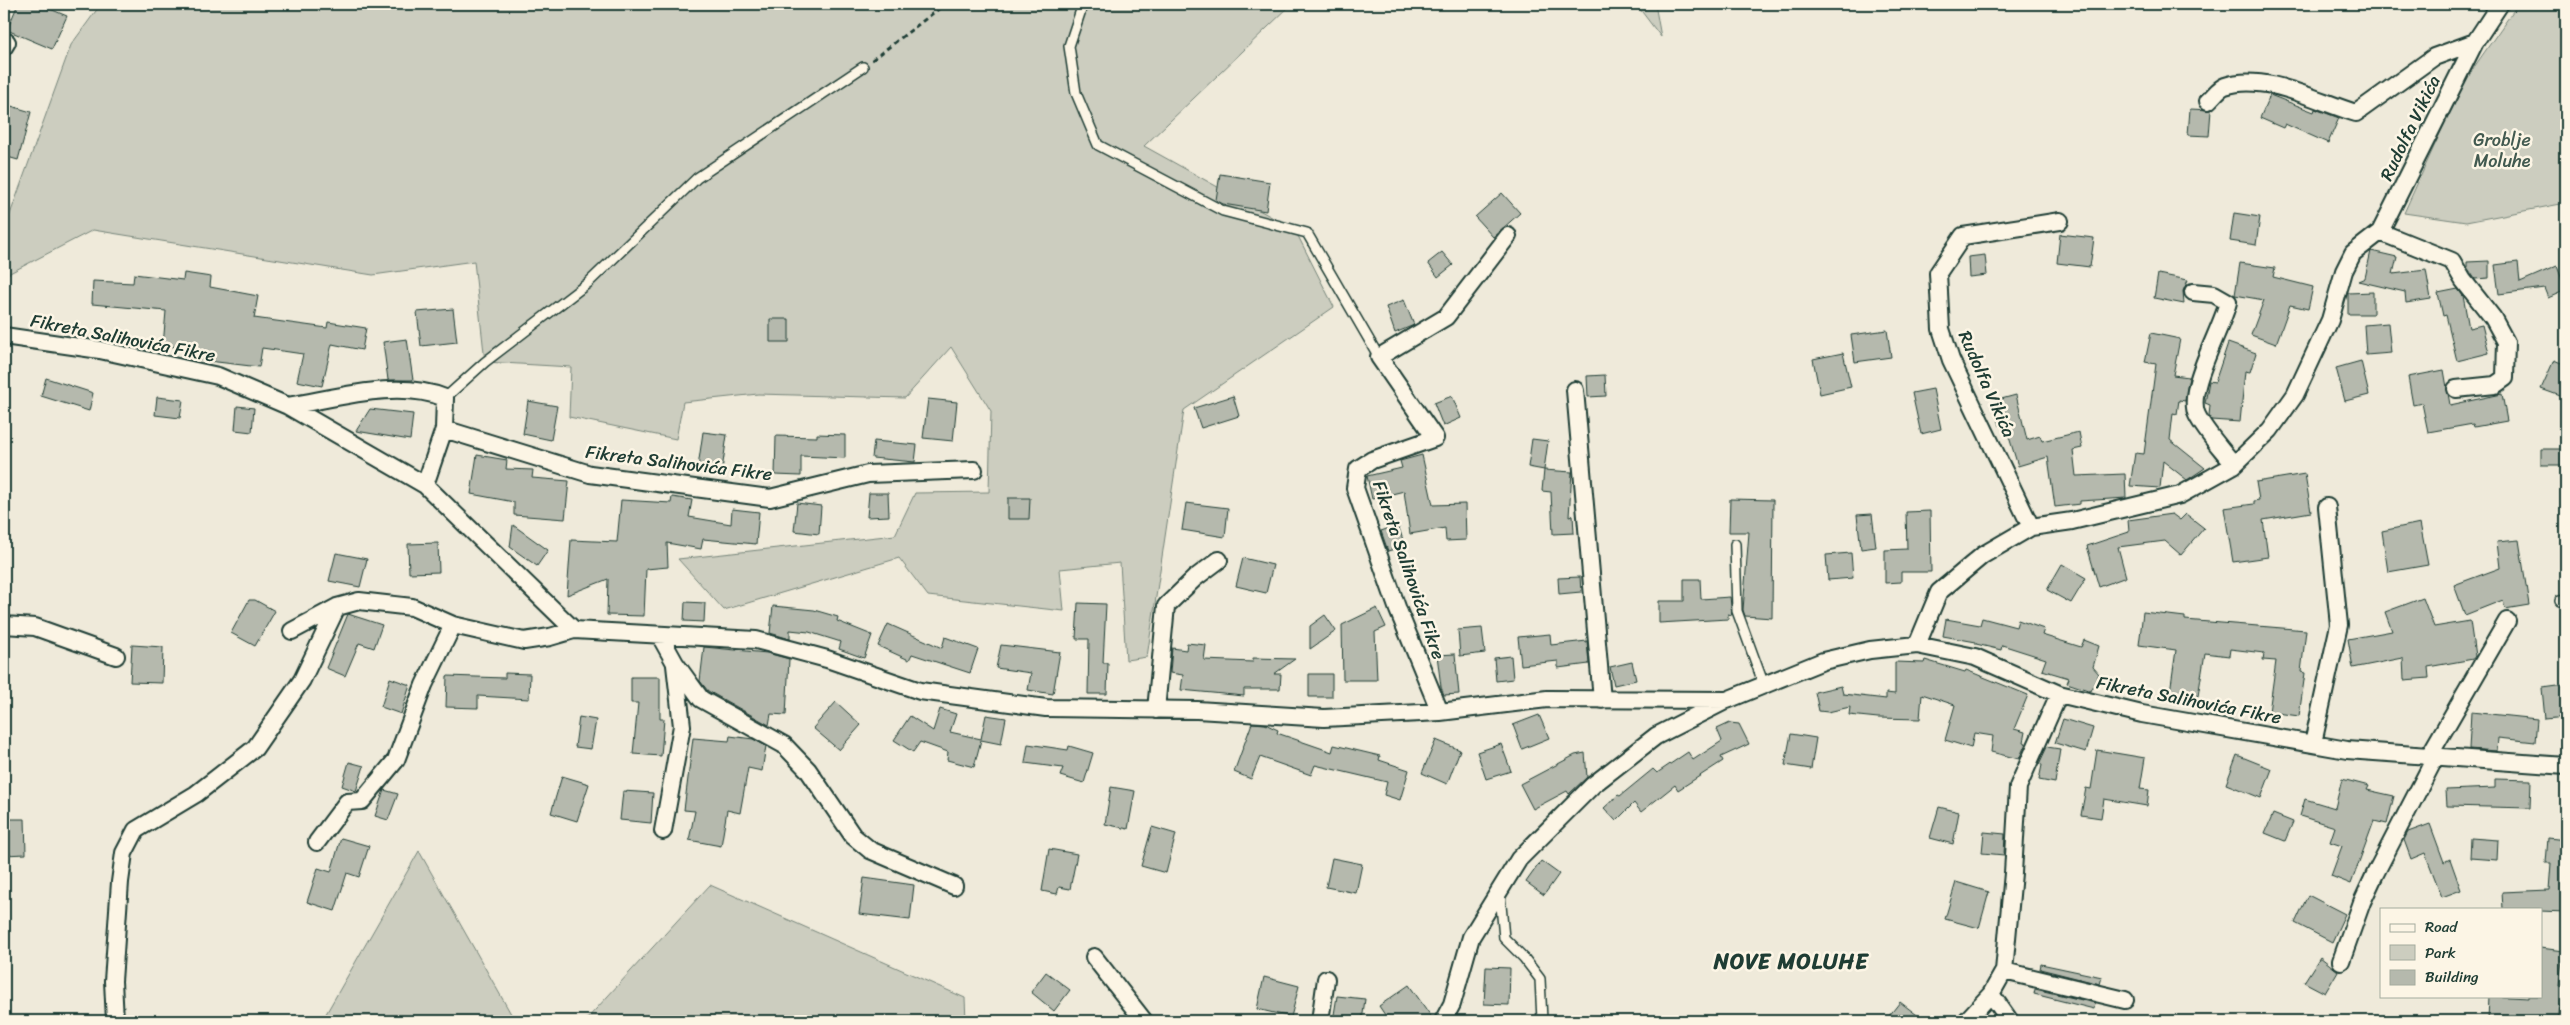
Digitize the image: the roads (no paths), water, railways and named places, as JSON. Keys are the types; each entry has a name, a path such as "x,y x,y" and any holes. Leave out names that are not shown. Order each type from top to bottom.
{"street":[{"name":"Rudolfa Vikića","path":"1916,645 1939,592 1983,556 2031,527 2072,521 2180,495 2234,465 2270,430 2295,395 2330,320 2344,271 2353,253 2380,232 2475,42 2500,4"},
{"name":"Rudolfa Vikića","path":"2208,101 2224,86 2249,82 2270,84 2356,113 2434,57 2475,42"},
{"name":"Rudolfa Vikića","path":"2031,527 1951,360 1941,329 1938,272 1963,236 2060,221"},
{"path":"2380,232 2452,261 2463,280 2493,318 2506,342 2505,378 2494,386 2456,390"},
{"path":"1379,357 1446,317 1508,236"},
{"path":"2193,292 2214,294 2228,302 2224,317 2201,370 2195,395 2196,413 2234,465"},
{"name":"Fikreta Salihovića Fikre","path":"4,336 100,350 218,376 288,406 426,485 574,630"},
{"name":"Fikreta Salihovića Fikre","path":"1379,357 1435,438 1372,460 1358,469 1355,488 1398,610 1440,712"},
{"path":"1575,390 1602,700"},
{"path":"288,406 378,391 427,391 445,398 444,429 426,485"},
{"name":"Fikreta Salihovića Fikre","path":"444,429 590,474 770,498 868,474 974,470"},
{"path":"2312,743 2339,625 2327,507"},
{"path":"1156,710 1166,606 1195,578 1219,560"},
{"name":"Fikreta Salihovića Fikre","path":"292,631 337,607 359,601 384,602 412,607 452,625 524,641 550,637 574,630 756,640 827,659 920,691 1046,708 1197,710 1324,718 1440,712 1547,700 1727,700"},
{"path":"115,1021 114,981 120,882 124,853 136,830 196,794 255,748 302,680 337,607"},
{"path":"2341,961 2374,874 2433,756 2507,620"},
{"path":"4,625 35,627 116,656"},
{"path":"317,842 347,802 362,801 396,760 424,685 452,625"},
{"path":"660,636 674,663 701,699 784,745 808,770 853,836 870,850 954,886"},
{"name":"Fikreta Salihovića Fikre","path":"1443,1021 1452,1004 1471,937 1500,889 1519,859 1593,784 1656,736 1727,700 1823,661 1870,650 1916,645 1975,657 2059,694 2142,714 2347,750 2566,766"},
{"path":"663,831 682,726 674,663"},
{"path":"1966,1021 1991,994 2004,971 2013,873 2018,787 2059,694"},
{"path":"1094,957 1144,1021"},
{"path":"2004,971 2125,1000"},
{"path":"1320,1021 1326,979"},
{"path":"1991,994 2010,1021"}],"lane":[{"path":"1083,4 1069,46 1076,93 1098,145 1223,211 1307,233 1379,357"},
{"path":"445,398 485,362 588,283 697,178 863,67"},
{"path":"1735,544 1737,611 1764,685"},
{"path":"1500,889 1504,938 1524,958 1540,979 1542,1020"}],"district":[{"name":"NOVE MOLUHE","path":"1791,961"}],"park label":[{"name":"Groblje Moluhe","path":"2502,150"}]}
